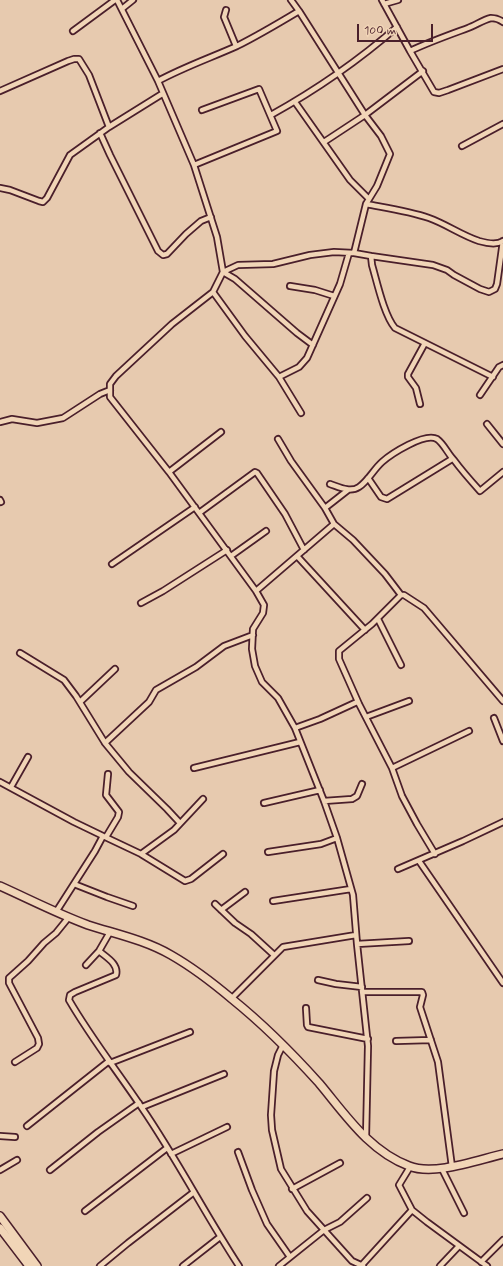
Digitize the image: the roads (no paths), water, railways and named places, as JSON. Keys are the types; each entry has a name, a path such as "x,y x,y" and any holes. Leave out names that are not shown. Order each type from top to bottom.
{"street":[{"path":"73,31 116,0 122,8 158,81 162,94 194,165 217,237 223,272 213,292 172,324 116,376 110,384 110,397 169,472 227,550 256,590 264,605 263,613 254,629 253,635 252,649 255,666 262,682 278,698 294,728 324,801 352,889 368,1039 366,1138"},
{"path":"122,8 133,0"},
{"path":"291,0 381,136 390,154 377,186 367,202 354,253"},
{"path":"398,0 384,2 434,92 439,93 503,69"},
{"path":"226,10 224,17 236,46"},
{"path":"158,81 179,69 236,46 268,30 299,11"},
{"path":"410,51 452,33 469,28 484,20 498,18 503,22"},
{"path":"271,115 316,89 397,27"},
{"path":"0,91 74,58 79,59 89,75 109,127"},
{"path":"324,142 366,115 423,72"},
{"path":"194,165 276,133 278,129 258,88 202,110"},
{"path":"0,188 10,190 42,202 47,198 70,154 109,127 162,94"},
{"path":"223,272 238,265 273,264 310,255 334,252 354,253 433,265 447,270 480,289 489,292 496,289 503,241 497,243 481,241 464,235 445,224 428,218 367,202 295,102"},
{"path":"462,146 503,124"},
{"path":"100,133 158,251 163,254 167,254 186,234 202,221 211,217"},
{"path":"279,377 303,364 340,284 348,253"},
{"path":"371,256 372,264 390,322 395,328 493,377"},
{"path":"223,272 235,279 313,345"},
{"path":"290,286 315,290 334,296"},
{"path":"213,292 245,336 279,377 301,413"},
{"path":"420,404 416,388 408,377 408,374 425,343"},
{"path":"480,395 499,366 503,365"},
{"path":"0,422 12,419 37,422 63,418 100,394 110,390"},
{"path":"488,424 503,444"},
{"path":"169,472 221,432"},
{"path":"325,508 348,490 359,487 382,462 396,452 415,441 428,437 436,438 480,491 503,472"},
{"path":"278,439 291,461 325,508 334,524 353,540 385,574 401,595 408,596 424,608 503,701"},
{"path":"368,478 382,497 387,499 452,458"},
{"path":"199,514 255,472 284,514 304,550"},
{"path":"330,484 348,490"},
{"path":"112,564 194,507"},
{"path":"256,590 334,524"},
{"path":"231,556 266,530"},
{"path":"141,602 163,591 227,550"},
{"path":"297,556 365,630"},
{"path":"401,595 378,619 342,648 338,655 357,702 392,768 402,796 435,854"},
{"path":"378,619 401,665"},
{"path":"105,743 149,702 156,690 196,667 224,646 253,635"},
{"path":"20,653 64,680 80,702 105,743 129,772 180,823"},
{"path":"80,702 115,669"},
{"path":"294,728 357,702"},
{"path":"366,717 409,702"},
{"path":"494,718 503,742"},
{"path":"392,768 469,731"},
{"path":"194,768 300,742"},
{"path":"11,787 28,757"},
{"path":"56,912 118,817 119,812 106,795 108,774"},
{"path":"0,782 74,822 141,854 185,881 191,880 223,854"},
{"path":"324,801 352,800 357,796 362,784"},
{"path":"264,803 320,790"},
{"path":"141,854 174,830 203,798"},
{"path":"398,869 435,854 503,822"},
{"path":"268,852 321,844 337,838"},
{"path":"418,861 503,983"},
{"path":"74,884 133,906"},
{"path":"0,886 56,912 170,954 192,969 231,998 257,1020 318,1083 366,1138 382,1152 397,1161 410,1167 442,1169 503,1154"},
{"path":"273,901 352,889"},
{"path":"221,910 245,892"},
{"path":"215,904 235,924 251,934 274,955"},
{"path":"15,1062 37,1048 39,1044 38,1038 9,983 9,978 56,933 69,917"},
{"path":"86,965 99,951 110,932"},
{"path":"231,998 283,947 356,935"},
{"path":"357,944 409,941"},
{"path":"99,951 114,965 116,968 116,975 75,992 70,995 69,1000 109,1062 140,1105 239,1266"},
{"path":"318,980 362,987"},
{"path":"363,992 422,992 423,995 420,1007 438,1062 452,1167"},
{"path":"306,1008 308,1027 325,1032 368,1039"},
{"path":"27,1126 109,1062 190,1032"},
{"path":"396,1041 431,1040"},
{"path":"283,1046 278,1055 274,1070 271,1115 272,1130 281,1169 307,1211 352,1261 362,1266 412,1210"},
{"path":"50,1170 98,1132 140,1105 224,1074"},
{"path":"171,1154 227,1127"},
{"path":"0,1136 15,1136"},
{"path":"85,1210 167,1148"},
{"path":"238,1152 252,1190 267,1224 290,1258"},
{"path":"0,1170 17,1160"},
{"path":"292,1189 340,1163"},
{"path":"410,1167 399,1185 412,1210 487,1266"},
{"path":"442,1169 464,1213"},
{"path":"100,1266 194,1192"},
{"path":"279,1266 324,1230 340,1222 367,1198"},
{"path":"0,1216 37,1266"},
{"path":"0,1228 29,1266"},
{"path":"183,1266 220,1237"},
{"path":"481,1262 503,1240"},
{"path":"440,1266 459,1246"}]}
